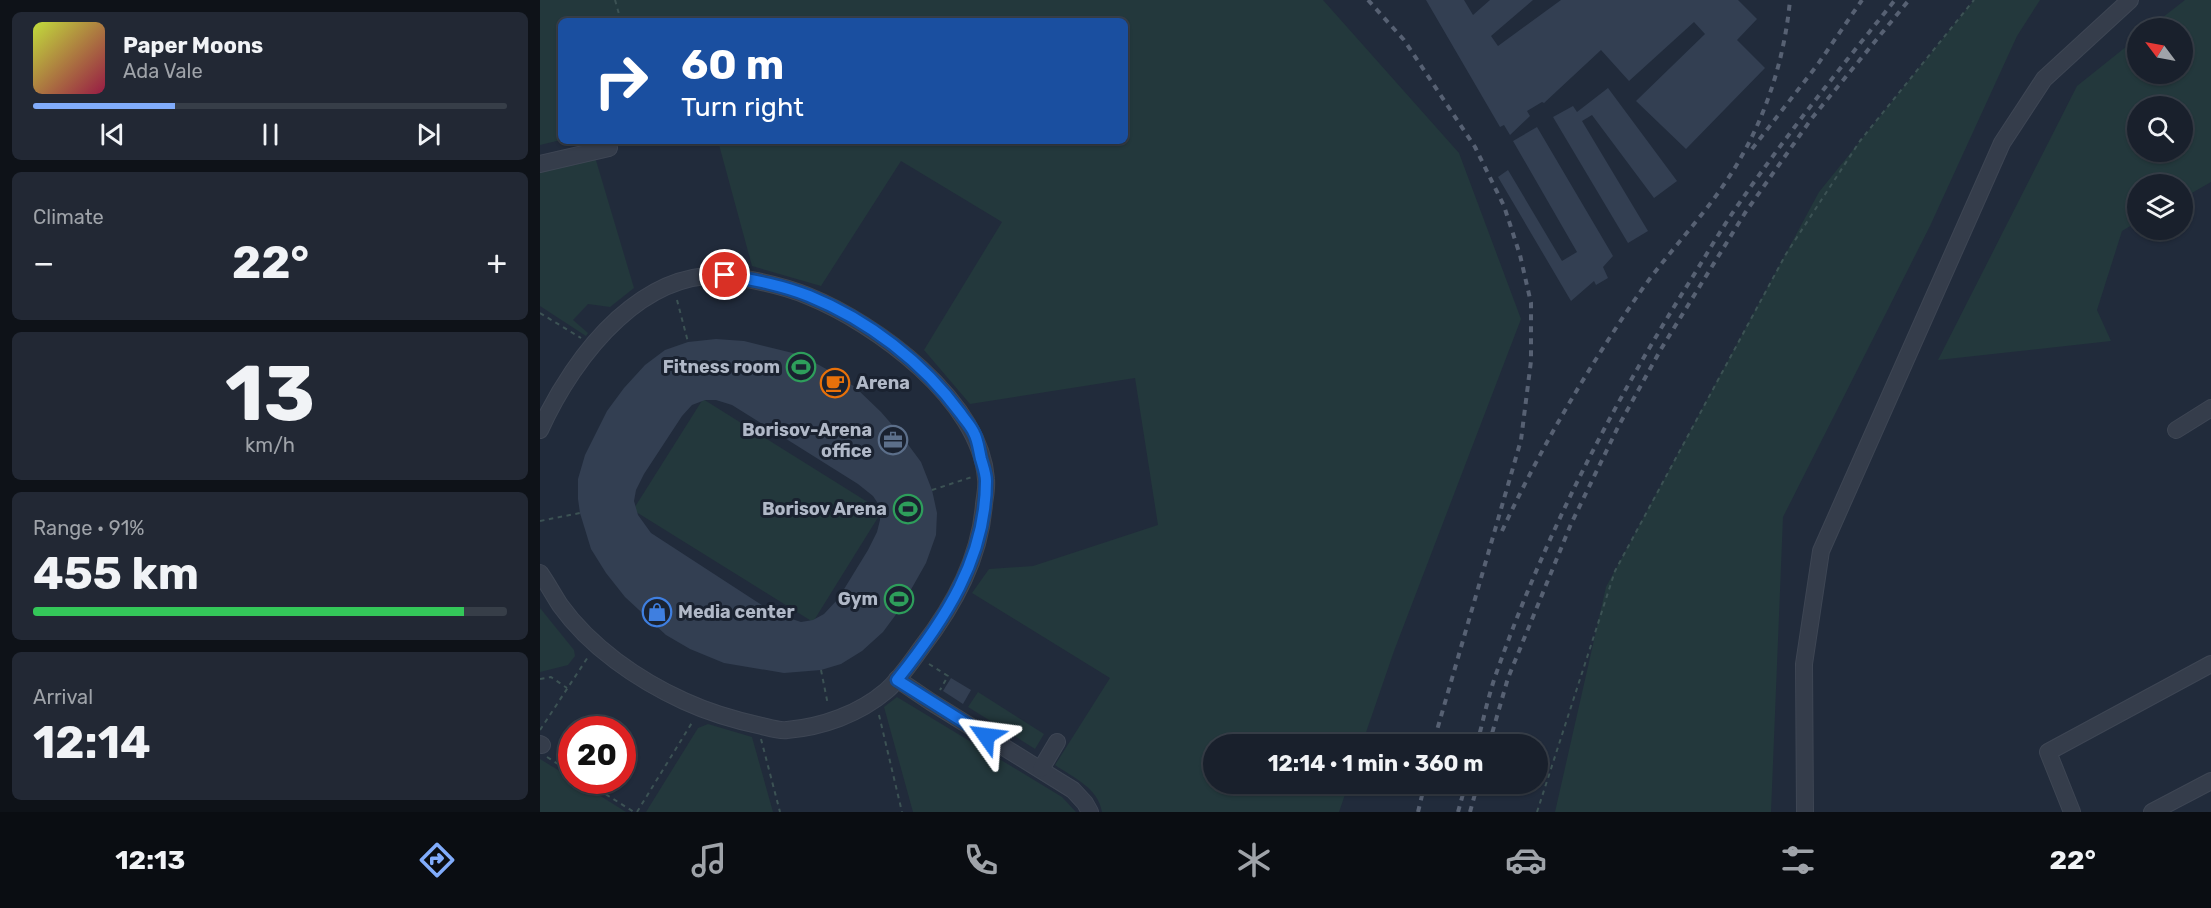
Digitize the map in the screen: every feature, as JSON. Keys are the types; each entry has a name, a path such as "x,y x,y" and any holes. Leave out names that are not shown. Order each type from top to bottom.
{"street":[{"path":"1805,812 1804,664 1821,551 2002,142 2044,79 2130,0"},
{"path":"540,164 609,148"},
{"path":"540,573 561,606 582,630 642,679 711,714 782,730 820,725 864,706 885,692 897,680 935,630 965,579 981,537 986,479 974,434 926,372 896,347 833,308 799,292 725,275 694,277 655,291 635,303 598,339 570,377 541,426"},
{"path":"2175,430 2211,408"},
{"path":"2072,812 2048,752 2211,664"},
{"path":"897,680 1073,790 1090,812"},
{"path":"1041,770 1057,742"},
{"path":"2152,812 2211,781"}],"path":[{"path":"615,0 620,18"},
{"path":"1537,812 1615,572 1685,441 1786,254 1860,141 1974,0"},
{"path":"676,297 688,342"},
{"path":"540,313 585,341"},
{"path":"932,490 975,476"},
{"path":"540,521 580,513"},
{"path":"558,759 541,743 567,688 592,651"},
{"path":"923,660 948,676 938,693"},
{"path":"821,670 829,711"},
{"path":"540,680 551,677 567,688"},
{"path":"877,706 902,812"},
{"path":"606,794 635,812 697,716"},
{"path":"760,735 780,812"}],"green space":[{"path":"540,0 1323,0 1459,153 1521,319 1394,651 1365,734 1203,734 1203,794 1345,794 1339,812 1102,812 1096,796 1090,790 1055,765 1110,678 972,593 989,569 1033,566 1158,525 1135,378 970,404 924,350 1002,222 901,161 821,286 752,266 719,144 1128,144 1128,18 558,18 558,141 540,145"},
{"path":"1974,0 2040,0 2017,36 1930,226 1783,517 1771,812 1555,812 1606,587 1819,192"},
{"path":"2185,0 2211,0 2211,182 2193,192 2193,174 2127,174 2127,228 2122,231 2097,310 2111,341 1938,360 2077,86 2127,46 2127,84 2193,84 2193,18 2162,18"},
{"path":"595,157 634,288 610,307 588,304 573,320 588,333 586,336 540,306 540,172"},
{"path":"703,399 882,511 813,622 633,510"},
{"path":"540,608 574,650 575,656 568,665 540,672"},
{"path":"978,692 1044,734 1035,749 968,707"},
{"path":"897,697 1062,797 1076,812 913,812 884,707"},
{"path":"708,724 752,737 773,812 646,812 698,728"},
{"path":"540,759 558,770 558,794 597,794 626,812 540,812"}],"building":[{"path":"1426,0 1464,0 1473,15 1490,0 1533,0 1491,36 1498,46 1561,0 1738,0 1757,19 1737,40 1765,68 1686,149 1636,101 1705,34 1694,22 1629,81 1601,50 1544,103 1527,111 1530,116 1510,135 1504,125 1500,127"},
{"path":"1608,88 1677,181 1654,198 1592,115 1582,121 1648,231 1628,243 1553,117 1573,106 1577,112"},
{"path":"1537,127 1613,256 1603,267 1608,278 1596,285 1594,281 1571,301 1498,177 1508,170 1562,261 1577,252 1513,141"},
{"name":"Borisov Arena","path":"716,339 744,341 801,355 855,387 881,412 921,462 932,490 937,513 936,535 926,563 900,609 883,632 862,651 841,664 821,670 784,673 724,663 690,649 666,635 625,597 591,549 578,499 578,479 585,455 607,411 624,388 645,365 665,350 688,342","holes":["705,400 716,400 732,405 858,484 873,496 879,505 880,520 868,550 838,599 824,614 813,620 801,622 774,613 651,533 638,515 634,501 636,490 682,416 692,405"]},
{"path":"951,678 971,690 963,704 943,691"}],"railway":[{"path":"1368,0 1404,40 1475,147 1504,206 1520,255 1531,303 1531,361 1521,440 1436,734"},
{"path":"1502,531 1564,412 1617,326 1646,283 1725,183 1750,141 1777,72 1790,0"},
{"path":"1752,149 1818,64 1862,0"},
{"path":"1480,734 1496,674 1535,574 1580,476 1630,382 1738,205 1795,127 1895,0"},
{"path":"1492,734 1508,678 1571,524 1618,427 1661,349 1745,213 1812,118 1909,0"},
{"path":"1418,812 1422,794"},
{"path":"1458,812 1463,794"},
{"path":"1470,812 1475,794"}],"place":[{"name":"Fitness room","path":"801,367"},
{"name":"Arena","path":"835,383"},
{"name":"Borisov-Arena office","path":"893,440"},
{"name":"Borisov Arena","path":"908,509"},
{"name":"Gym","path":"899,599"},
{"name":"Media center","path":"657,612"}],"route":[{"path":"725,275 768,283 810,296 864,326 896,347 926,372 954,405 974,434 986,479 981,537 965,579 947,611 897,680 986,736"}]}
